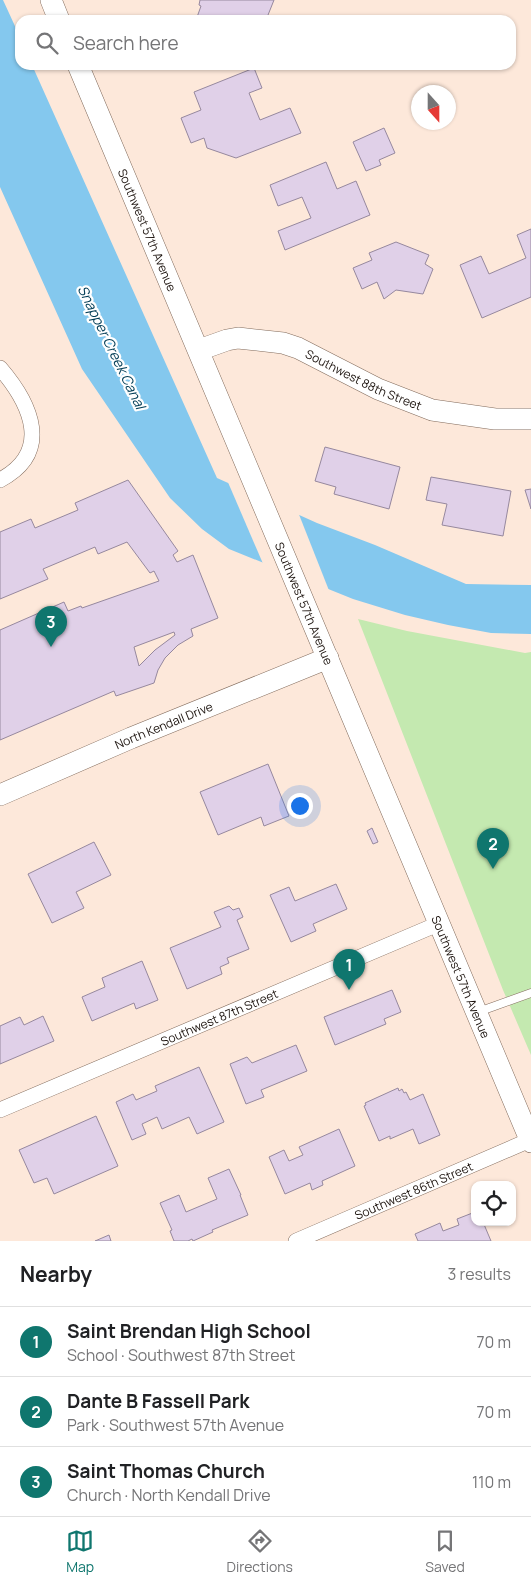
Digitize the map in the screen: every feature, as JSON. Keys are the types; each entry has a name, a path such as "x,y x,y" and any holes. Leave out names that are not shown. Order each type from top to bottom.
{"main road":[{"path":"51,0 58,15"},
{"name":"Southwest 57th Avenue","path":"80,70 255,482 438,924 531,1141"},
{"name":"Southwest 88th Street","path":"199,350 238,338 283,343 298,348 384,392 432,410 495,419 531,419"},
{"name":"North Kendall Drive","path":"0,794 328,658"}],"street":[{"path":"0,368 16,388 27,409 32,434 29,451 23,463 13,473 0,480"},
{"name":"Southwest 87th Street","path":"0,1110 438,924"},
{"name":"Southwest 86th Street","path":"296,1241 531,1141"}],"lane":[{"path":"476,1013 531,993"}],"green space":[{"path":"358,619 407,631 525,653 531,652 531,1055 503,990"}],"water":[{"name":"Snapper Creek Canal","path":"0,0 3,0 15,26 15,70 34,70 217,478 317,523 375,545 466,584 531,585 531,634 491,633 448,625 405,615 353,599 229,549 202,529 170,498 82,369 0,187"}],"pier":[{"path":"227,480 298,512 330,593 264,566"}],"building":[{"path":"200,0 274,0 268,15 198,15 201,6 199,5"},
{"path":"249,70 255,70 262,88 249,93 260,120 290,108 301,133 236,158 207,148 204,138 191,143 181,118 201,110 194,92"},
{"path":"384,128 395,153 379,160 381,165 366,171 353,142"},
{"path":"326,162 337,189 356,181 370,215 285,250 278,231 311,218 302,197 278,206 270,185"},
{"path":"531,229 531,297 482,318 460,265 481,256 489,274 526,258 517,235"},
{"path":"396,242 429,255 425,264 433,269 423,294 396,290 384,299 377,282 362,289 353,268 372,260 369,253"},
{"path":"325,447 400,467 389,509 334,494 336,487 315,481"},
{"path":"431,477 511,491 503,536 442,525 447,504 426,500"},
{"path":"128,480 178,551 173,555 177,562 193,555 218,618 191,629 193,636 178,645 165,658 158,670 154,683 116,696 114,691 0,740 0,630 64,602 68,611 81,606 82,608 159,581 154,571 150,573 127,542 98,554 95,547 43,569 48,579 0,599 0,532 31,519 35,528 78,510 75,503","holes":["174,632 175,635 155,650 139,666 134,647"]},
{"path":"531,489 531,509 525,490"},
{"path":"268,764 289,816 264,826 261,817 218,835 200,792"},
{"path":"372,828 378,842 373,844 367,831"},
{"path":"94,842 111,875 76,892 84,908 52,923 28,874"},
{"path":"336,884 347,909 313,924 316,931 291,942 270,895 289,887 295,901"},
{"path":"229,906 233,910 239,908 243,917 237,920 249,949 227,958 229,963 220,967 222,974 187,989 170,948 221,927 214,912"},
{"path":"142,961 158,1000 136,1009 134,1003 92,1021 82,997 105,987 102,978"},
{"path":"392,990 401,1012 384,1019 386,1024 335,1045 324,1017"},
{"path":"43,1016 54,1041 0,1064 0,1026 20,1017 24,1025"},
{"path":"296,1045 307,1071 261,1090 264,1097 246,1104 230,1064 247,1057 252,1063"},
{"path":"199,1067 224,1122 197,1134 189,1117 162,1129 157,1117 142,1124 146,1134 132,1140 116,1102 133,1094 136,1100 157,1091 155,1086"},
{"path":"398,1088 399,1091 402,1089 404,1093 406,1092 410,1100 423,1094 440,1135 419,1144 413,1129 390,1139 390,1136 379,1141 364,1106 366,1105 365,1103"},
{"path":"96,1116 118,1166 54,1194 47,1178 34,1183 19,1150"},
{"path":"339,1129 355,1166 322,1181 323,1185 312,1190 310,1183 285,1194 269,1157 284,1150 289,1161 303,1155 299,1147"},
{"path":"229,1169 248,1215 212,1230 213,1232 193,1241 192,1239 188,1241 174,1241 170,1231 172,1230 160,1203 179,1195 186,1212 217,1199 208,1178"},
{"path":"471,1214 471,1226 485,1226 491,1241 418,1241 415,1234 440,1223 443,1231 459,1225 457,1219"},
{"path":"109,1235 111,1241 95,1241"}],"place":[{"name":"Saint Thomas Church","path":"51,647"},
{"name":"Dante B Fassell Park","path":"493,869"},
{"name":"Saint Brendan High School","path":"349,990"}]}
